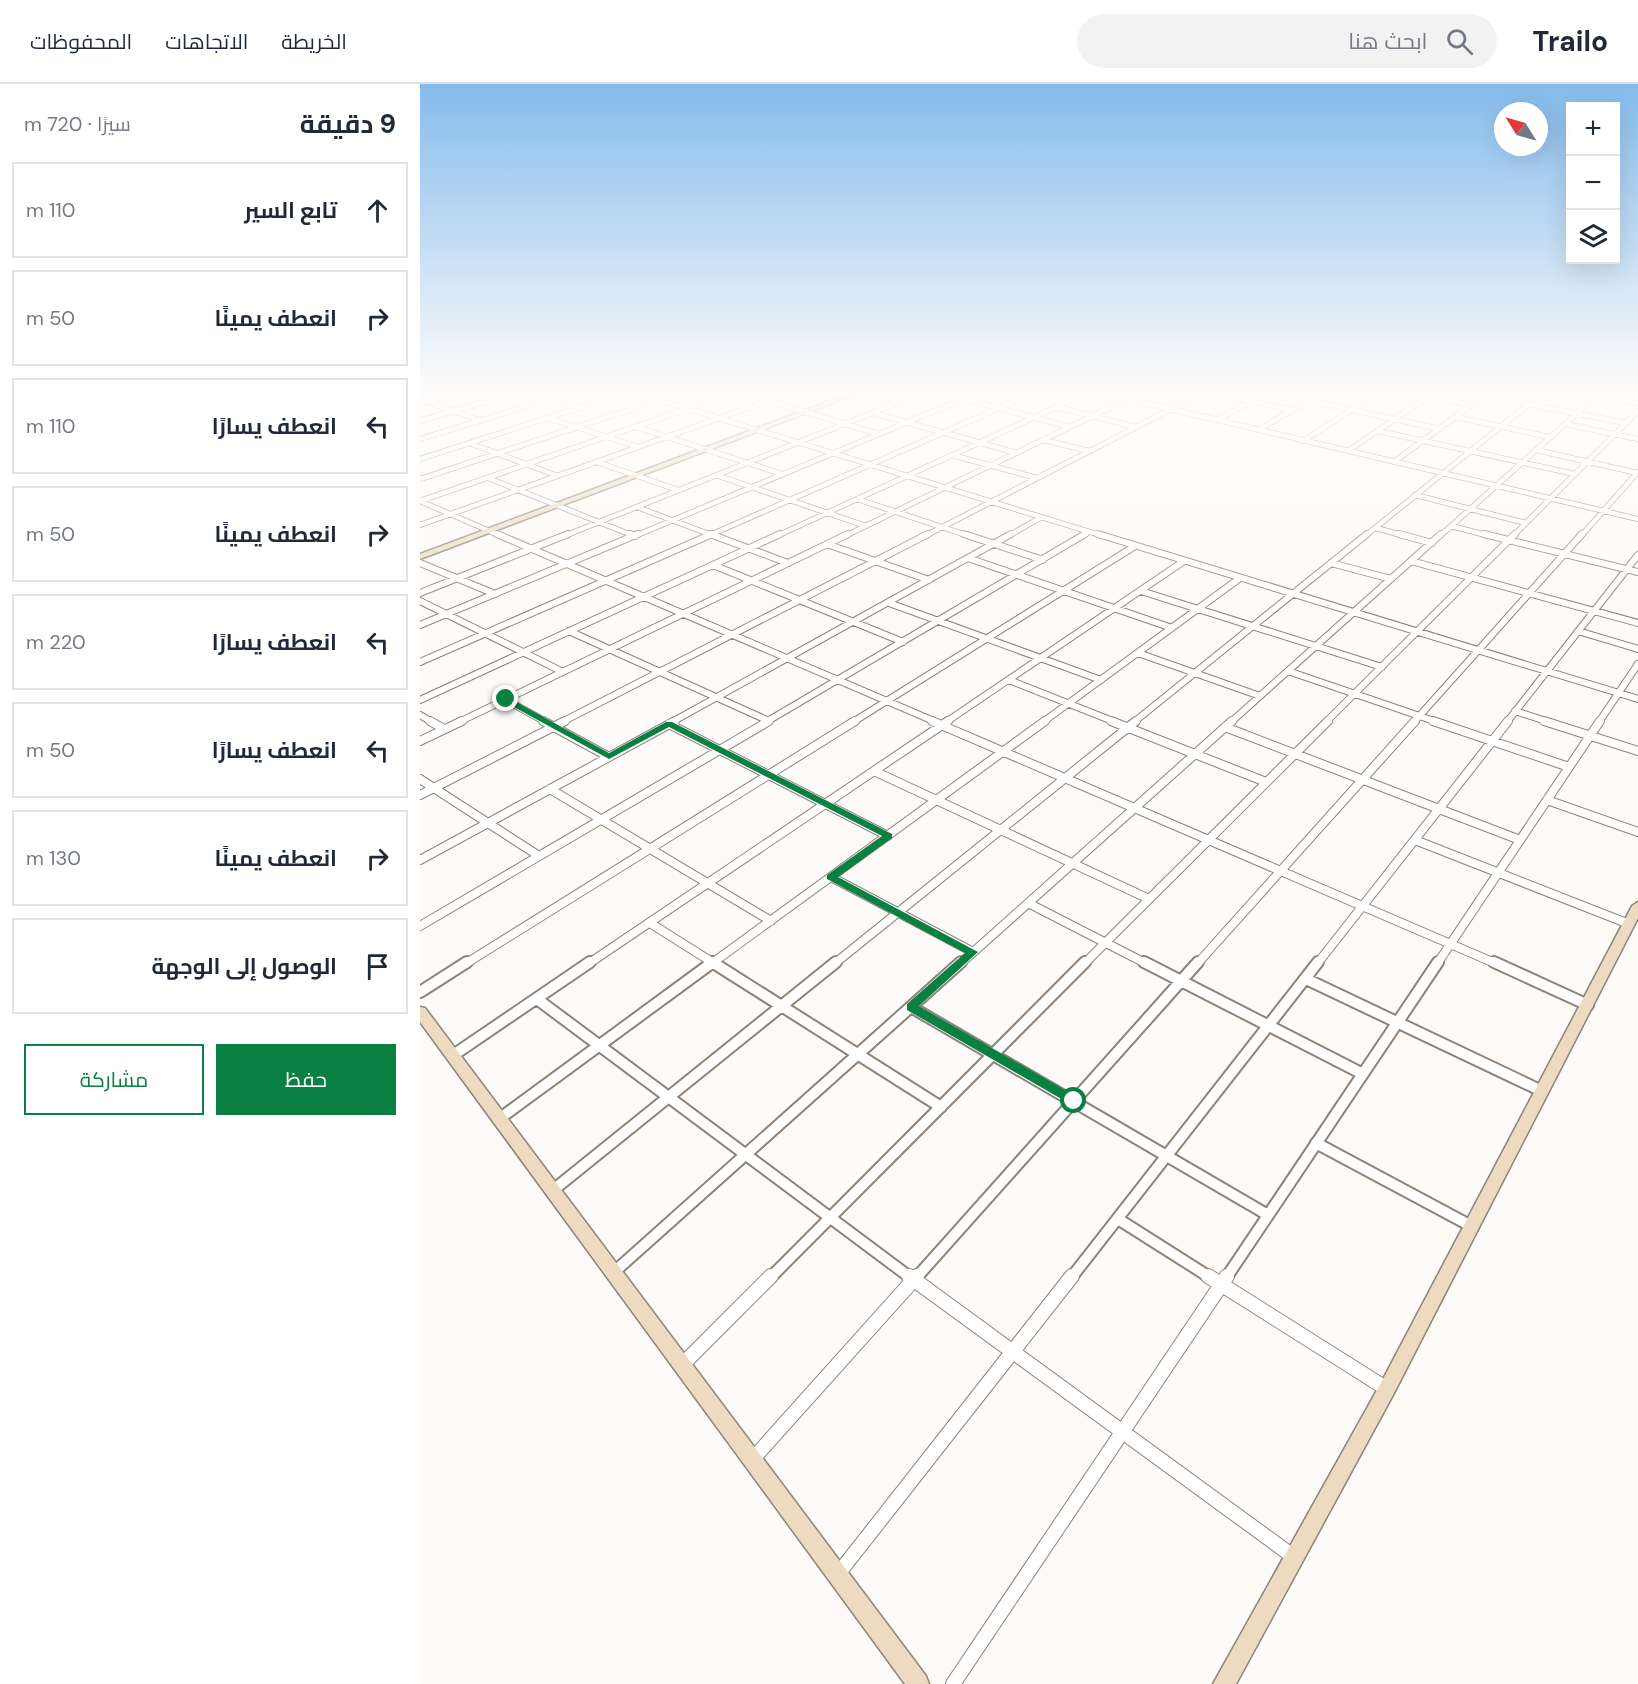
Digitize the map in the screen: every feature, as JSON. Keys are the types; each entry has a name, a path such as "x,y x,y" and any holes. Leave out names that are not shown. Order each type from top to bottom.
{"street":[{"path":"420,479 462,466"},
{"path":"420,501 522,466"},
{"path":"531,466 558,476"},
{"path":"420,525 587,466"},
{"path":"607,466 678,490"},
{"path":"420,558 664,466"},
{"path":"420,593 739,466"},
{"path":"755,466 782,474"},
{"path":"420,625 802,466"},
{"path":"420,662 867,466"},
{"path":"871,466 1638,699"},
{"path":"420,699 929,466"},
{"path":"420,741 990,466 1037,478"},
{"path":"420,795 1062,466"},
{"path":"1409,466 1638,519"},
{"path":"552,1191 1453,466"},
{"path":"613,1273 1518,466"},
{"path":"1538,466 1575,474"},
{"path":"682,1365 1583,466"},
{"path":"1604,466 1638,473"},
{"path":"752,1460 1638,473"},
{"path":"716,475 866,526"},
{"path":"488,478 635,536"},
{"path":"1415,495 1526,523"},
{"path":"856,499 1043,560"},
{"path":"420,501 1451,943 1588,1005"},
{"path":"637,507 788,563"},
{"path":"420,860 1040,518"},
{"path":"1451,526 1638,572"},
{"path":"1376,528 1432,543"},
{"path":"420,926 1089,532"},
{"path":"827,544 929,580"},
{"path":"420,992 1135,546"},
{"path":"837,1575 1638,555"},
{"path":"968,558 1172,628"},
{"path":"452,1056 1184,561"},
{"path":"1411,561 1638,623"},
{"path":"420,563 495,594"},
{"path":"1331,563 1391,579"},
{"path":"713,565 903,642"},
{"path":"500,1119 1239,578"},
{"path":"1141,591 1382,667"},
{"path":"420,601 563,672"},
{"path":"889,603 1101,680"},
{"path":"569,631 769,721"},
{"path":"1578,631 1638,649"},
{"path":"1138,653 1260,696"},
{"path":"953,1684 1638,664"},
{"path":"1288,670 1569,767"},
{"path":"1009,680 1266,782"},
{"path":"506,699 609,757"},
{"path":"1515,711 1638,751"},
{"path":"420,715 444,729"},
{"path":"669,724 827,802 888,836"},
{"path":"1226,727 1520,840"},
{"path":"874,771 1149,899"},
{"path":"420,779 538,856"},
{"path":"550,789 771,921"},
{"path":"1546,800 1638,832"},
{"path":"1415,840 1629,924"},
{"path":"831,877 973,952"},
{"path":"1028,903 1363,1074"},
{"path":"1224,1684 1387,1389 1638,906"},
{"path":"650,923 941,1107"},
{"path":"1306,979 1542,1091"},
{"path":"537,999 914,1280 1124,1431 1295,1558"},
{"path":"911,1007 1268,1215"},
{"path":"420,1012 918,1684"},
{"path":"1316,1143 1473,1227"},
{"path":"1118,1219 1387,1389"}],"route":[{"path":"506,699 609,757 669,724 827,802 888,836 831,877 973,952 911,1007 1074,1101"}]}
